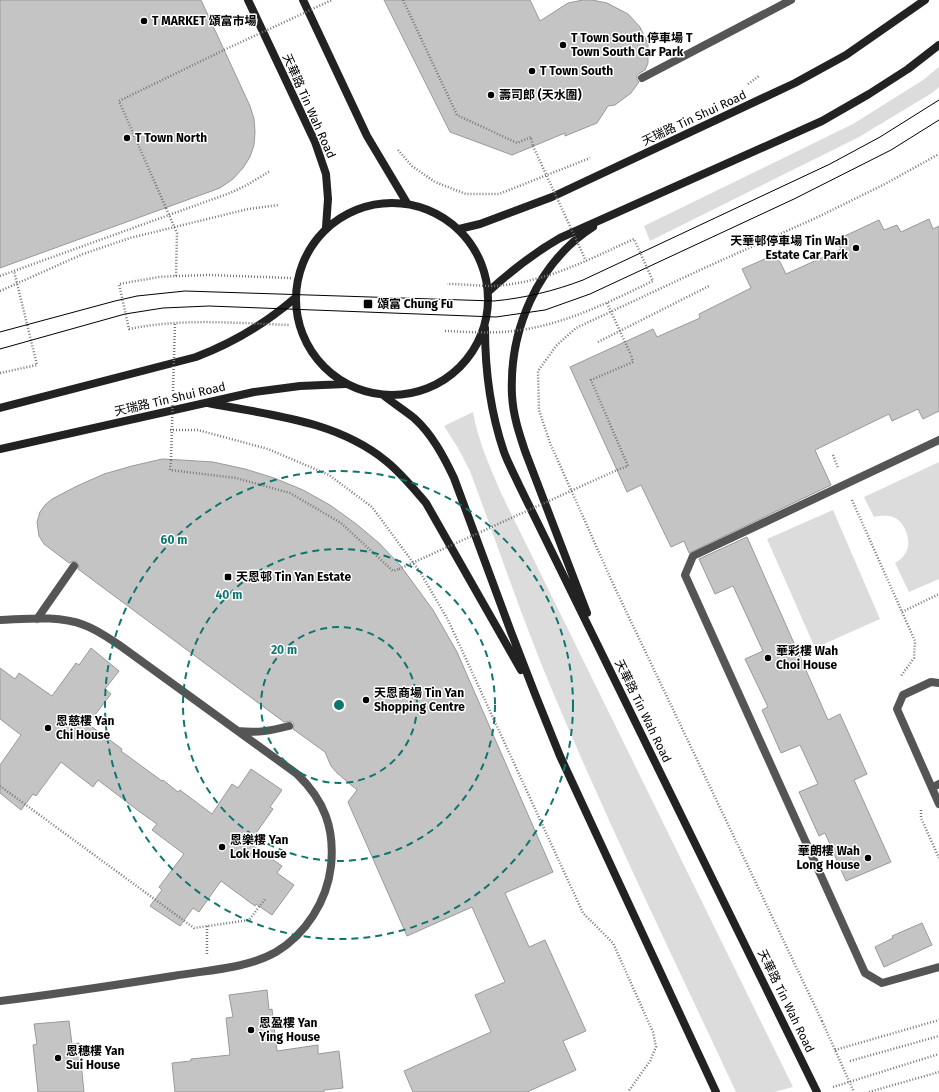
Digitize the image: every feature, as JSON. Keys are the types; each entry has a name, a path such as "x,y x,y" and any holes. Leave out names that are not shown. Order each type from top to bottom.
{"main road":[{"name":"天華路 Tin Wah Road","path":"248,0 315,142 326,174 328,199 326,227"},
{"path":"303,0 367,136 407,203"},
{"name":"天瑞路 Tin Shui Road","path":"459,229 480,224 552,197 795,83 846,55 925,0"},
{"path":"489,291 512,270 537,251 560,238 822,121 870,94 908,69 939,45"},
{"path":"378,202 407,203 425,207 443,216 459,229 474,247 484,268 489,291 485,328 474,352 456,372 434,386 410,394 384,396 364,392 346,384 329,372 315,357 304,339 297,319 295,298 299,273 310,249 326,227 350,211 378,202"},
{"path":"605,661 528,459 517,425 512,397 512,369 516,341 523,315 535,291 549,269 566,249 586,231 608,217"},
{"path":"0,408 196,357 239,338 278,313 295,298"},
{"name":"天華路 Tin Wah Road","path":"485,328 485,359 488,389 494,418 504,452 817,1092"},
{"name":"天瑞路 Tin Shui Road","path":"0,449 254,392 300,386 346,384"},
{"path":"384,396 415,419 430,437 454,478 535,694 582,803 716,1092"},
{"path":"208,403 310,422 337,432 362,444 386,460 407,480 426,503 535,694"}],"lane":[{"path":"642,78 791,0"},
{"path":"939,440 693,556 685,575 865,973 882,983 939,967"},
{"path":"37,619 74,566"},
{"path":"0,620 37,619 70,621 97,631 297,774 306,783 321,804 331,839 332,857 330,875 325,893 317,910 305,927 292,940 276,952 258,960 240,965 0,1001"},
{"path":"939,683 931,682 903,695 897,709 935,786 939,804"},
{"path":"237,731 255,733 290,726"}],"path":[{"path":"323,0 326,7"},
{"path":"176,276 177,233 118,101 332,0"},
{"path":"403,0 458,115 517,143 531,137 533,146 586,261"},
{"path":"746,86 759,76"},
{"path":"397,149 412,166 435,182 466,194 499,194 592,157"},
{"path":"854,1092 822,1021 614,586 550,443 539,410 538,371 556,346 576,328 820,216 885,184 939,154"},
{"path":"0,276 224,195 247,185 270,171"},
{"path":"0,290 82,254 130,238 248,209 279,205"},
{"path":"445,331 496,332 522,330 547,325 607,303 653,281 634,239 556,273 515,283 493,286 447,284"},
{"path":"0,373 37,365 14,271"},
{"path":"289,325 209,322 175,323 129,329 119,284 159,277 176,276 209,275 291,278"},
{"path":"598,342 709,286"},
{"path":"175,323 170,470 236,478 290,493 341,523 392,571 628,466 592,380 634,362 607,303"},
{"path":"169,430 198,430 261,447 328,475 372,507 420,572 448,620 583,913 613,943 653,1032 656,1047 650,1061 628,1092"},
{"path":"832,455 915,641 914,658 897,681"},
{"path":"902,612 939,594"},
{"path":"0,786 194,928 249,920 266,898"},
{"path":"921,804 922,818 939,858"},
{"path":"835,1050 939,1020"},
{"path":"850,1061 939,1036"},
{"path":"833,1087 939,1054"},
{"path":"869,1092 939,1072"}],"shaded area":[{"path":"939,67 939,87 932,93 859,137 650,241 644,226 853,124 923,80"},
{"path":"473,412 481,444 501,493 793,1087 774,1092 736,1092 642,892 574,741 530,636 470,471 444,426"},
{"path":"939,462 939,579 909,592 895,563 904,556 907,551 907,533 900,521 893,517 874,517 864,497"},
{"path":"833,510 880,619 815,648 767,539"}],"building":[{"name":"T Town North","path":"0,0 201,0 250,106 254,119 254,145 250,157 243,168 233,179 220,188 0,268"},
{"name":"T Town South","path":"384,0 530,0 540,21 568,3 592,0 607,3 628,14 640,27 648,44 648,63 645,70 637,75 637,80 639,82 631,93 615,105 608,106 597,123 565,136 565,133 512,155 450,132"},
{"path":"929,219 933,229 939,226 939,411 923,419 918,409 892,421 889,414 815,450 831,485 689,553 684,541 671,547 641,485 627,492 570,367 653,329 657,337 700,318 699,314 751,288 742,269 776,254 786,274 841,249 836,240 879,220 884,230 897,225 901,232"},
{"name":"天恩商場 Tin Yan Shopping Centre","path":"162,459 213,462 245,469 274,478 303,490 330,505 379,543 400,565 433,610 457,652 553,872 505,893 529,947 545,940 586,1031 563,1041 576,1070 527,1092 413,1092 404,1071 491,1032 475,995 505,982 472,907 407,936 348,802 357,790 331,766 325,752 293,729 293,722 284,722 78,569 79,566 77,562 74,561 69,563 44,544 39,536 37,522 40,512 52,499 104,474"},
{"path":"747,537 828,720 840,714 867,774 854,780 891,862 846,881 825,833 819,836 799,792 818,784 800,745 781,753 762,710 768,707 745,659 763,651 733,586 715,594 699,559"},
{"path":"91,648 119,671 105,689 111,694 88,724 122,749 121,751 178,792 180,790 212,814 232,784 238,788 251,769 282,790 270,807 273,809 249,843 282,866 277,873 294,885 272,915 256,904 255,906 221,881 199,912 193,908 180,926 150,906 162,890 159,887 184,854 152,830 157,824 98,780 93,787 61,762 36,796 33,794 21,810 0,793 0,765 21,735 0,719 0,668 15,679 19,673 52,696 76,663 79,665"},
{"path":"922,923 932,945 884,967 875,947 893,938 892,936"},
{"name":"恩盈樓 Yan Ying House","path":"267,990 269,1010 272,1009 277,1051 318,1045 318,1054 339,1051 343,1088 324,1090 324,1092 175,1092 172,1063 191,1061 191,1059 230,1055 226,1018 233,1017 229,995"},
{"name":"恩穗樓 Yan Sui House","path":"69,1021 72,1044 79,1043 84,1092 38,1092 33,1045 37,1044 34,1024"}],"tram line":[{"path":"0,332 137,296 185,291 494,301 539,294 583,280 830,164 880,137 939,100"},
{"path":"0,349 125,314 163,308 209,306 496,317 545,310 590,294 794,199 891,150 939,120"}],"place":[{"name":"T MARKET 頌富市場","path":"144,21"},
{"name":"T Town South 停車場 T Town South Car Park","path":"563,45"},
{"name":"T Town South","path":"532,71"},
{"name":"壽司郎 (天水圍)","path":"491,95"},
{"name":"T Town North","path":"127,138"},
{"name":"天華邨停車場 Tin Wah Estate Car Park","path":"856,248"},
{"name":"頌富 Chung Fu","path":"368,304"},
{"name":"天恩邨 Tin Yan Estate","path":"228,577"},
{"name":"華彩樓 Wah Choi House","path":"768,658"},
{"name":"天恩商場 Tin Yan Shopping Centre","path":"366,700"},
{"name":"恩慈樓 Yan Chi House","path":"48,728"},
{"name":"恩樂樓 Yan Lok House","path":"222,847"},
{"name":"華朗樓 Wah Long House","path":"868,858"},
{"name":"恩盈樓 Yan Ying House","path":"251,1030"},
{"name":"恩穗樓 Yan Sui House","path":"58,1058"}]}
